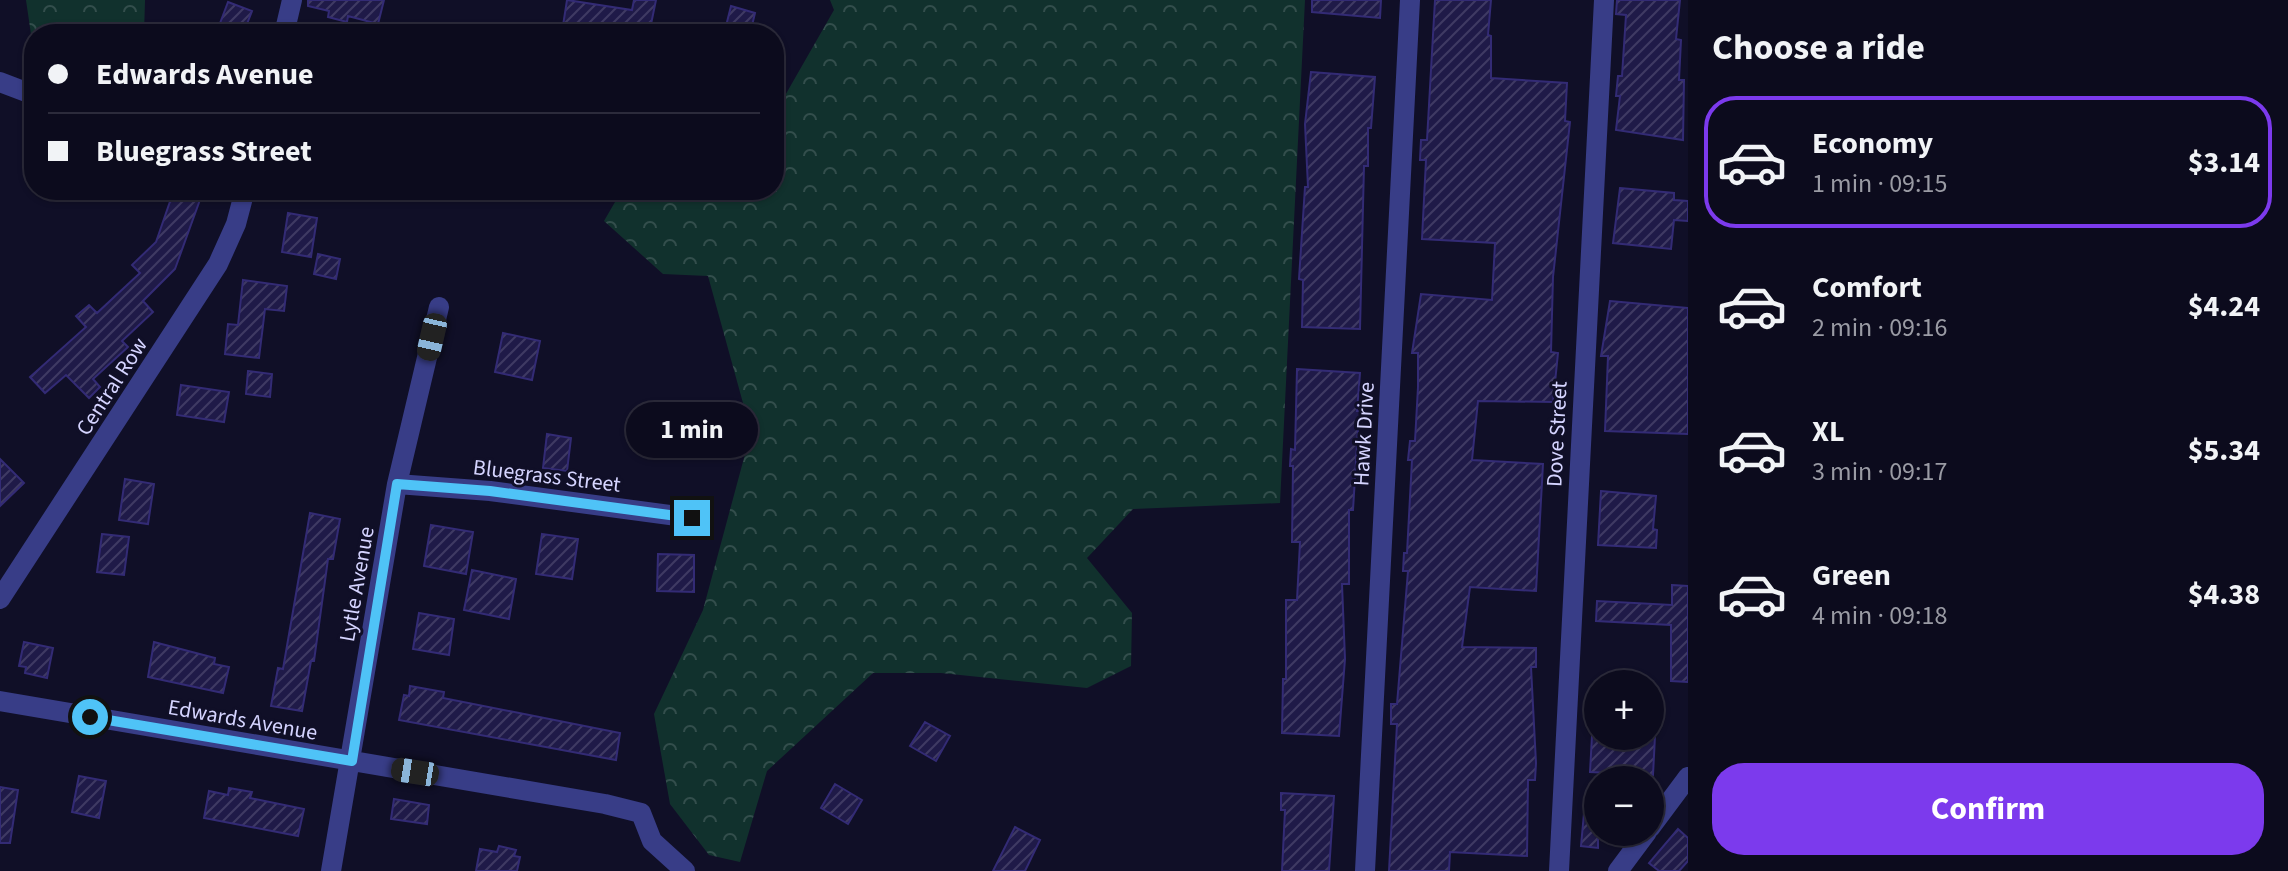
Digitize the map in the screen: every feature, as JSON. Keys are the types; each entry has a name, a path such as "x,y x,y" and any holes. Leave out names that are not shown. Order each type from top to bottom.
{"street":[{"path":"286,24 292,0"},
{"name":"Hawk Drive","path":"1365,871 1410,0"},
{"name":"Dove Street","path":"1559,871 1604,0"},
{"path":"0,82 24,91"},
{"name":"Central Row","path":"0,599 218,264 236,224 242,200"},
{"name":"Lytle Avenue","path":"331,871 397,484 439,307"},
{"name":"Bluegrass Street","path":"397,484 490,491 692,518"},
{"name":"Edwards Avenue","path":"0,701 641,813 652,841 685,871"},
{"path":"1664,810 1688,777"},
{"path":"1618,871 1637,846"}],"green space":[{"path":"26,0 145,0 144,24 29,24"},
{"path":"830,0 1305,0 1280,503 1133,509 1087,558 1132,613 1131,666 1087,688 941,673 873,673 767,771 740,862 709,855 670,804 654,714 703,610 751,432 708,276 663,274 604,221 616,200 784,200 784,97 834,10"}],"building":[{"path":"308,0 384,0 378,24 348,16 347,22 328,17 329,11 308,6"},
{"path":"567,0 632,10 634,0 656,0 651,24 563,24"},
{"path":"1312,0 1381,0 1380,18 1312,12"},
{"path":"1435,0 1491,0 1488,35 1491,36 1491,78 1567,83 1565,121 1570,122 1553,277 1551,352 1558,353 1553,402 1478,401 1472,460 1543,464 1536,591 1470,587 1462,647 1536,648 1536,667 1531,667 1536,763 1535,780 1528,780 1527,856 1450,852 1449,871 1389,871 1397,724 1391,724 1391,704 1397,704 1408,571 1403,571 1404,553 1407,553 1412,460 1408,460 1410,441 1415,441 1418,387 1418,353 1412,353 1421,294 1492,300 1495,243 1422,239 1426,160 1420,160 1421,140 1427,140"},
{"path":"1617,0 1680,0 1676,39 1681,40 1679,80 1684,80 1683,140 1616,130 1620,96 1616,96 1618,76 1622,76 1626,15 1616,14"},
{"path":"228,2 252,11 247,24 220,24"},
{"path":"731,6 755,13 752,24 726,24"},
{"path":"1311,72 1375,77 1371,128 1368,128 1368,166 1364,166 1360,329 1302,327 1303,280 1299,279 1305,187 1308,187 1305,124"},
{"path":"1620,188 1674,193 1674,200 1688,201 1688,221 1674,220 1671,249 1613,243"},
{"path":"171,200 200,200 175,269 143,301 153,312 122,341 128,347 93,379 100,387 89,398 66,375 45,393 30,377 86,327 76,316 89,305 97,313 140,273 132,265 156,242"},
{"path":"288,213 317,218 311,257 282,252"},
{"path":"318,254 340,259 336,279 314,274"},
{"path":"243,280 287,286 284,311 265,309 259,358 225,354 228,324 238,325"},
{"path":"1610,301 1688,308 1688,434 1605,431 1608,356 1601,356"},
{"path":"503,333 540,341 532,380 495,372"},
{"path":"1297,369 1360,373 1357,411 1362,411 1353,510 1349,510 1349,584 1342,584 1345,659 1339,736 1282,733 1286,600 1297,600 1300,542 1292,542 1293,466 1290,466 1291,449 1295,450"},
{"path":"248,371 272,374 270,397 246,394"},
{"path":"181,385 229,392 224,422 177,415"},
{"path":"547,434 571,438 567,471 543,468"},
{"path":"0,459 24,483 0,506"},
{"path":"125,479 154,484 148,524 119,520"},
{"path":"1601,491 1656,496 1653,529 1657,530 1656,548 1598,545"},
{"path":"310,513 340,519 333,559 328,559 314,661 311,661 302,711 271,706 278,668 283,669"},
{"path":"431,525 473,532 466,574 424,566"},
{"path":"102,534 129,537 124,575 97,572"},
{"path":"542,534 578,539 572,579 536,574"},
{"path":"658,554 694,555 694,592 657,591"},
{"path":"472,570 516,579 509,619 464,610"},
{"path":"1672,585 1688,586 1688,682 1671,681 1671,625 1596,621 1597,601 1672,605"},
{"path":"419,613 454,619 449,655 413,649"},
{"path":"24,642 53,648 47,678 25,673 26,667 19,666"},
{"path":"154,642 215,658 214,664 229,667 223,693 148,677"},
{"path":"410,686 444,692 443,698 620,733 616,760 399,720 404,695 409,696"},
{"path":"925,722 950,736 936,761 910,746"},
{"path":"1591,750 1654,750 1653,766 1590,766"},
{"path":"79,776 106,781 99,818 72,812"},
{"path":"835,784 862,800 848,824 821,808"},
{"path":"0,787 18,790 10,843 0,843"},
{"path":"229,788 252,792 250,798 304,809 298,836 204,818 209,791 228,795"},
{"path":"1281,793 1334,796 1329,871 1282,871 1285,810 1281,810"},
{"path":"394,799 429,805 427,824 391,819"},
{"path":"1584,813 1584,846 1598,848 1581,846"},
{"path":"1015,827 1040,840 1025,871 993,871"},
{"path":"1678,829 1688,838 1688,861 1679,871 1659,871 1649,863"},
{"path":"499,846 516,850 514,856 520,857 517,871 476,871 480,849 497,852"}],"route":[{"path":"90,717 352,761 397,484 490,491 692,518"}]}
